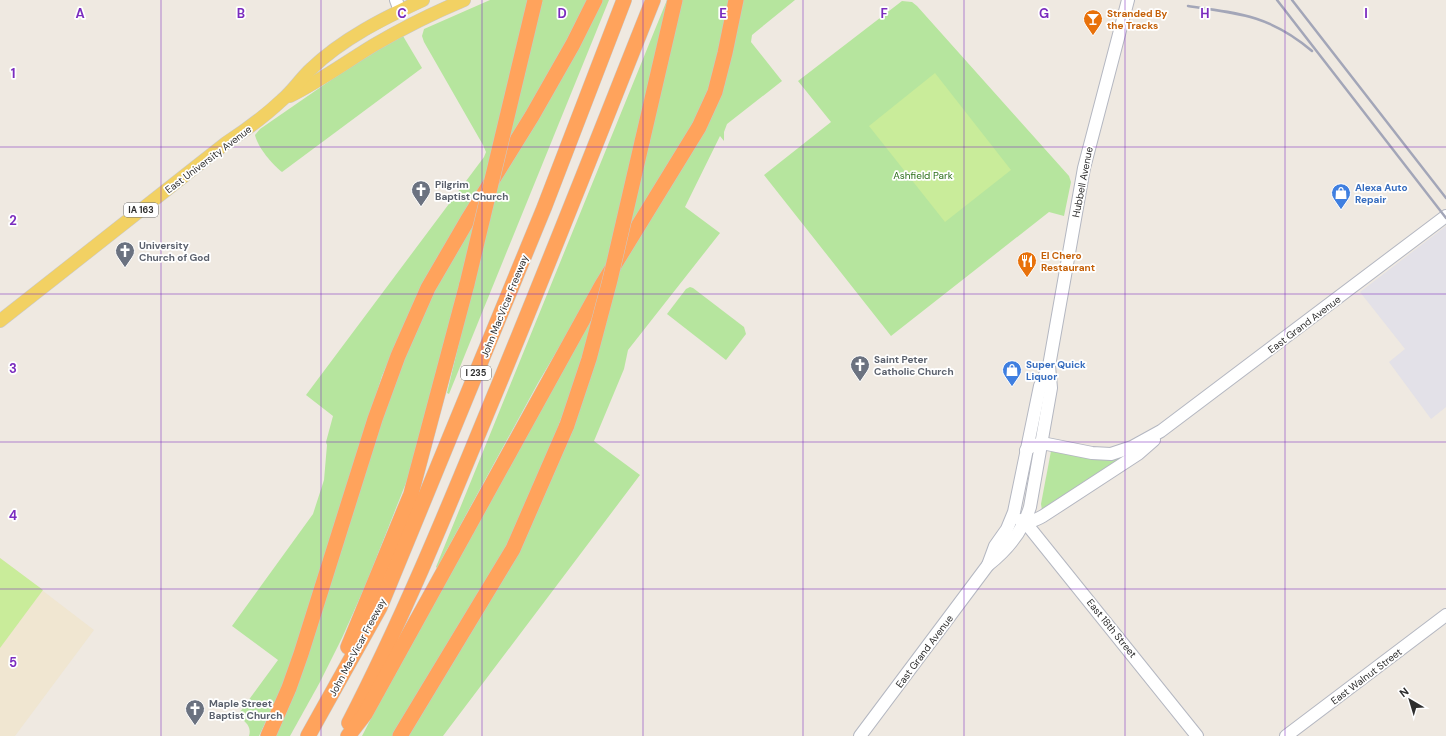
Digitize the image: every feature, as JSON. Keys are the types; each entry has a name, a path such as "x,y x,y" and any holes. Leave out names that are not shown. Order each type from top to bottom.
{"highway":[{"path":"308,736 360,619 411,494 467,284 536,0"},
{"path":"268,736 289,688 301,654 377,412 398,356 428,288 467,220 532,116 573,44 595,0"},
{"name":"John MacVicar Freeway","path":"308,736 380,607 544,208 624,0"},
{"name":"I 235","path":"342,736 378,666 434,542 513,352 653,0"},
{"path":"400,736 513,549 567,425 589,359 610,280 675,0"},
{"path":"348,736 365,714 602,285 699,127 715,92 736,0"}],"main road":[{"name":"East University Avenue","path":"0,321 283,99 311,68 334,50 398,6 423,0"},
{"name":"East University Avenue","path":"283,99 317,83 342,65 408,26 464,0"},
{"path":"342,65 369,40 400,21 398,6"}],"street":[{"name":"Hubbell Avenue","path":"1013,517 1040,386 1049,366 1084,168 1128,0"},
{"name":"East Grand Avenue","path":"1042,443 1092,453 1111,454 1132,447 1161,431 1446,216"},
{"name":"Hubbell Avenue","path":"1025,522 1030,507 1051,388 1049,366"},
{"name":"East Grand Avenue","path":"860,736 988,565 1004,552 1025,522 1043,516 1127,462 1146,448 1161,431"},
{"path":"1026,450 1032,446 1042,443"},
{"name":"East Grand Avenue","path":"988,565 995,546 1008,529 1013,517"},
{"path":"1013,517 1025,522"},
{"name":"East 18th Street","path":"1025,522 1197,736"},
{"name":"East Walnut Street","path":"1286,736 1446,615"}],"shaded area":[{"path":"1446,226 1446,407 1431,419 1389,362 1405,349 1360,292"},
{"path":"0,558 94,630 15,736 0,736"}],"green space":[{"path":"490,0 529,0 488,174 421,287 382,376 306,618 281,689 259,736 249,736 249,727 237,716 278,660 232,626 313,514 324,480 326,442 333,416 306,395 484,157 486,152 424,42 422,36 424,29"},
{"path":"541,0 587,0 554,65 507,144"},
{"path":"600,0 609,0 449,394 447,393 498,180"},
{"path":"667,0 669,0 608,264 538,383 437,568 436,567"},
{"path":"682,0 729,0 718,60 711,84 699,113 627,231"},
{"path":"741,0 795,0 752,35 751,42 782,81 727,124 724,132 724,141 720,136 685,207 720,233 628,350 624,369 594,441 640,475 443,736 406,736 504,574 618,268 685,161"},
{"name":"Ashfield Park","path":"902,1 912,2 917,6 1069,176 1071,182 1064,216 1049,212 891,336 764,175 831,122 798,81"},
{"path":"400,36 403,36 422,68 282,172 278,169 259,145 255,135 260,129 357,62"},
{"path":"935,73 1011,170 945,222 869,126"},
{"path":"479,211 417,455 366,584 342,638 320,682 290,736 272,736 385,403 427,301"},
{"path":"690,287 744,327 746,334 726,360 667,314 686,289"},
{"path":"597,304 579,366 547,456 521,515 494,569 392,736 362,736 429,606"},
{"path":"1051,451 1128,454 1042,510 1041,504"},
{"path":"0,558 43,590 0,648"}],"railway":[{"path":"1277,0 1446,218"},
{"path":"1292,0 1446,198"},
{"path":"1188,6 1239,14 1268,23 1297,39 1312,51"}],"place":[{"name":"Stranded By the Tracks","path":"1093,36"},
{"name":"Pilgrim Baptist Church","path":"421,207"},
{"name":"Alexa Auto Repair","path":"1341,210"},
{"name":"University Church of God","path":"125,268"},
{"name":"El Chero Restaurant","path":"1027,278"},
{"name":"Saint Peter Catholic Church","path":"860,382"},
{"name":"Super Quick Liquor","path":"1012,387"},
{"name":"Maple Street Baptist Church","path":"195,726"}]}
